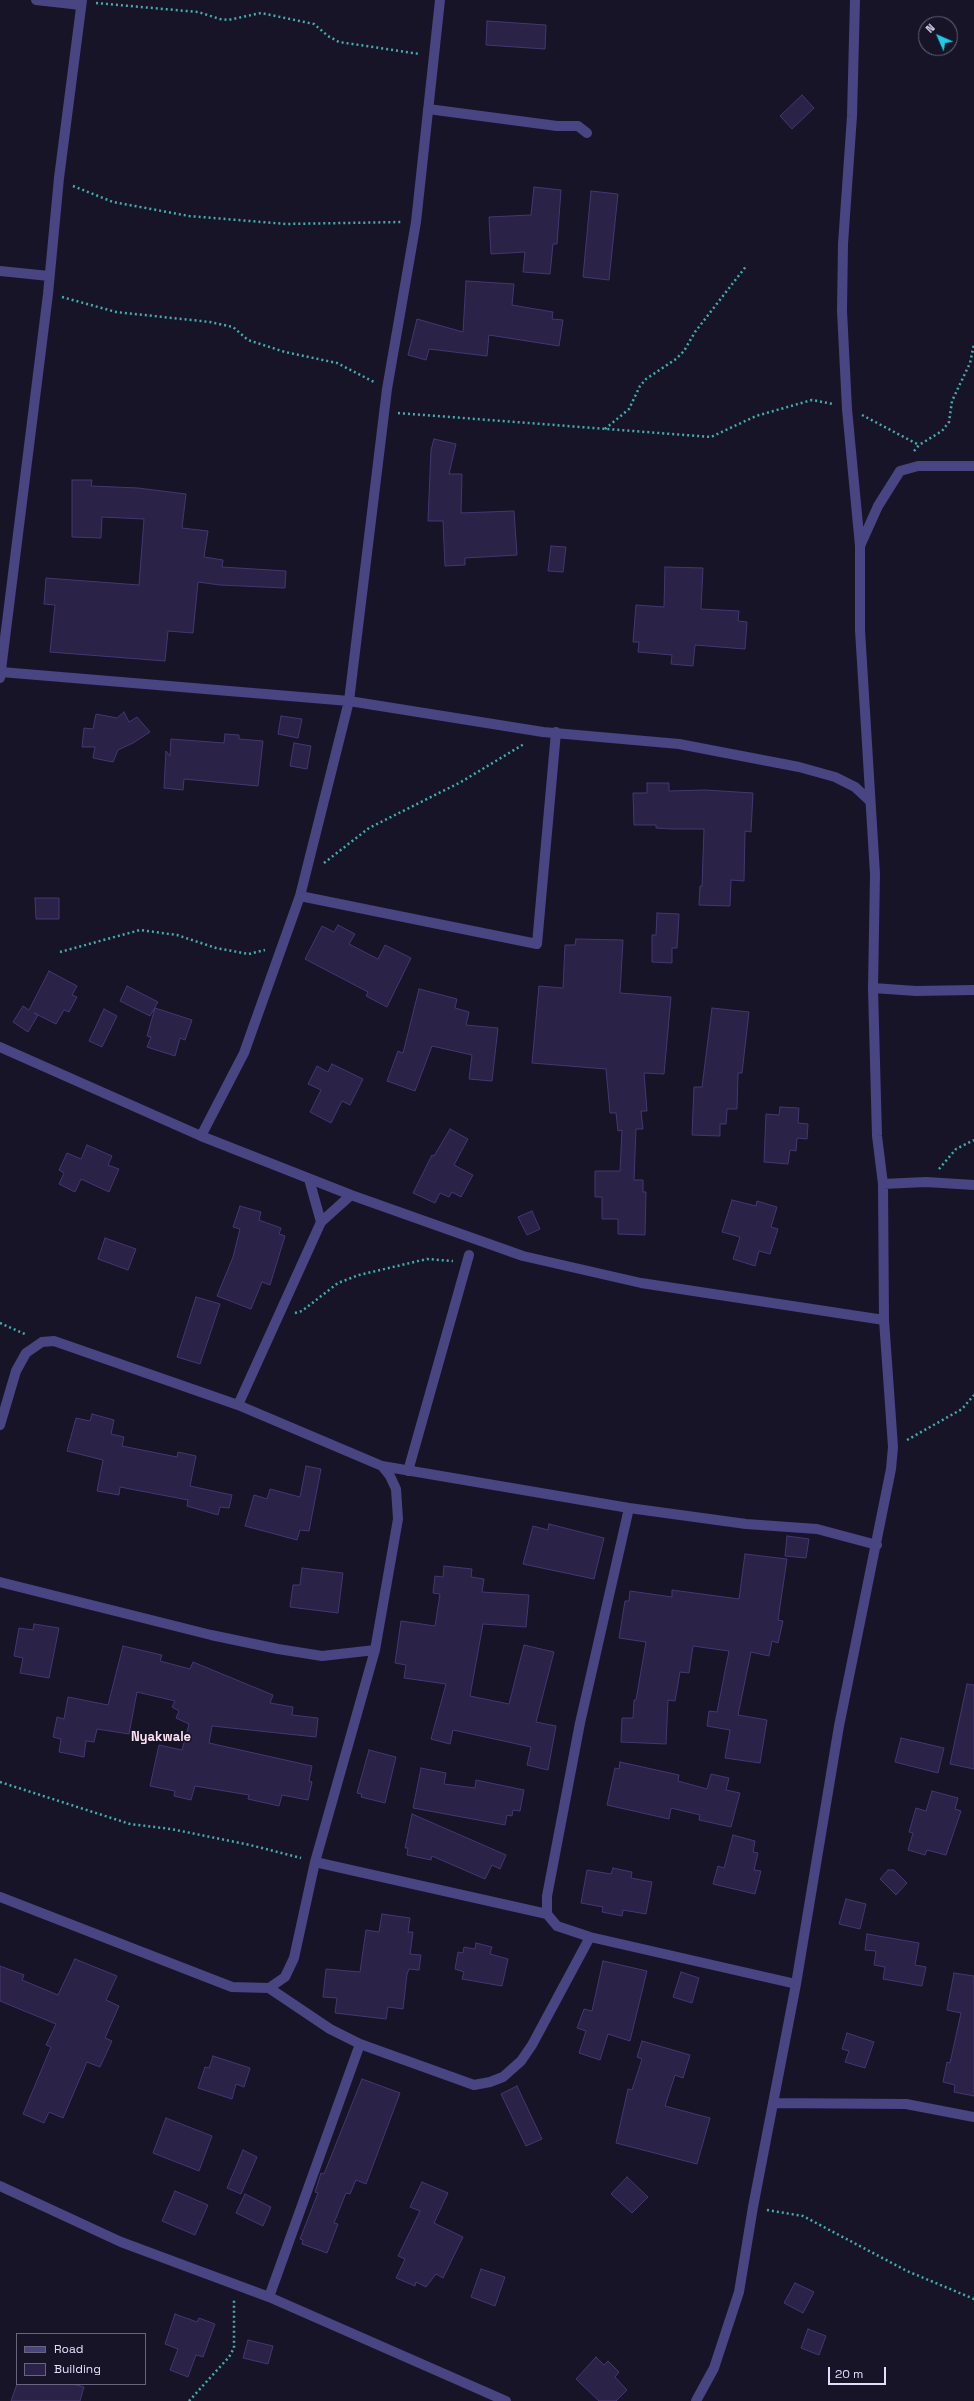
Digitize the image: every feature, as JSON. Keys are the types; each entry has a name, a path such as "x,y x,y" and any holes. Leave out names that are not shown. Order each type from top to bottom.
{"street":[{"path":"36,0 82,2 59,178 48,294 1,675 349,701 542,732 556,732 679,744 799,767 835,777 855,787 870,801"},
{"path":"201,1136 244,1053 300,896 349,701 386,412 387,389 416,222 440,0"},
{"path":"696,2401 714,2368 739,2292 753,2207 796,1984 839,1726 877,1545 893,1447 884,1320 883,1184 877,1136 873,988 875,874 860,630 860,546 847,409 841,280 852,116 855,0"},
{"path":"428,108 557,126 578,126 587,133"},
{"path":"0,271 49,276"},
{"path":"860,546 878,506 900,471 918,466 974,466"},
{"path":"300,896 537,944 556,732"},
{"path":"873,988 916,992 974,990"},
{"path":"0,1047 201,1136 351,1195 523,1256 641,1283 884,1320"},
{"path":"309,1179 321,1222"},
{"path":"883,1184 926,1182 974,1185"},
{"path":"238,1405 321,1222 351,1195"},
{"path":"408,1471 469,1255"},
{"path":"0,1425 16,1371 26,1353 42,1342 54,1341 238,1405 382,1466 629,1508 746,1524 817,1529 877,1545"},
{"path":"269,1988 284,1977 294,1958 315,1862 375,1650 398,1519 396,1489 390,1476 382,1466"},
{"path":"547,1914 547,1896 579,1731 629,1508"},
{"path":"0,1582 211,1635 278,1649 322,1656 375,1650"},
{"path":"315,1862 547,1914 557,1926 590,1937 796,1984"},
{"path":"0,1896 232,1987 269,1988 330,2029 360,2044 474,2085 490,2082 503,2077 521,2061 532,2045 590,1937"},
{"path":"269,2297 360,2044"},
{"path":"773,2103 906,2104 974,2117"},
{"path":"0,2186 121,2242 269,2297 506,2401"}],"path":[{"path":"82,2 198,12 228,20 261,13 284,16 314,24 328,36 339,42 434,56"},
{"path":"59,178 87,193 113,202 189,216 286,224 416,222"},
{"path":"604,429 629,409 640,386 646,379 684,351 695,332 747,265"},
{"path":"48,294 116,312 210,322 233,327 248,340 285,352 337,363 387,389"},
{"path":"900,471 920,445 942,431 949,422 952,401 970,363 974,344"},
{"path":"386,412 711,437 756,416 812,400 847,409 876,421 920,445"},
{"path":"304,879 368,828 461,782 542,732"},
{"path":"60,952 140,930 177,935 216,948 249,954 282,945"},
{"path":"926,1182 956,1149 974,1140"},
{"path":"277,1317 302,1311 338,1283 359,1275 427,1259 456,1261 469,1255"},
{"path":"0,1323 42,1342"},
{"path":"893,1447 962,1409 974,1395"},
{"path":"0,1782 130,1824 171,1829 250,1845 315,1862"},
{"path":"753,2207 803,2216 907,2271 974,2299"},
{"path":"189,2401 229,2356 234,2348 233,2284"}],"building":[{"path":"487,21 546,25 545,49 486,45"},
{"path":"802,95 814,108 792,129 780,116"},
{"path":"534,187 561,190 557,244 553,244 550,274 523,272 525,252 491,254 489,217 531,215"},
{"path":"591,191 618,194 609,280 583,277"},
{"path":"466,281 514,284 512,305 553,312 552,319 563,320 559,346 489,335 487,356 429,349 426,360 408,355 417,319 463,332"},
{"path":"434,439 456,444 449,474 462,474 461,513 514,511 517,555 465,558 465,565 445,566 443,521 428,521 431,450"},
{"path":"72,480 92,480 91,486 138,488 186,494 182,528 208,531 204,557 223,560 222,567 286,571 285,588 220,585 198,582 193,633 168,631 165,661 50,652 55,605 44,604 46,578 139,585 144,519 102,517 101,538 72,537"},
{"path":"551,546 566,547 563,572 548,571"},
{"path":"665,567 703,568 701,609 739,611 738,621 747,622 745,649 695,645 693,666 671,664 672,655 638,652 639,642 633,642 636,605 664,607"},
{"path":"124,712 129,722 137,717 150,732 133,743 118,750 113,762 93,758 95,747 82,747 84,728 93,729 96,714 117,718"},
{"path":"281,716 302,719 298,738 278,734"},
{"path":"225,734 239,735 239,739 263,741 258,786 184,779 183,790 164,788 166,751 170,756 171,739 224,743"},
{"path":"294,743 311,746 307,769 290,766"},
{"path":"647,783 669,783 669,791 705,790 753,793 751,832 745,831 744,881 731,880 730,906 699,905 700,886 702,886 704,829 672,829 656,828 656,825 634,825 633,793 647,793"},
{"path":"35,898 59,898 59,919 36,919"},
{"path":"657,913 679,914 677,948 672,948 672,963 652,962 652,935 656,935"},
{"path":"338,925 355,934 349,944 378,959 385,945 411,958 387,1007 366,996 368,992 305,959 322,926 334,932"},
{"path":"576,939 623,940 620,993 671,997 664,1074 644,1073 647,1111 641,1111 643,1129 636,1129 634,1180 643,1180 643,1192 646,1192 645,1235 618,1234 618,1219 602,1219 602,1197 595,1197 595,1171 620,1171 622,1130 618,1131 616,1113 610,1113 606,1069 532,1063 539,986 563,988 565,945 575,945"},
{"path":"49,971 77,986 72,995 77,997 69,1012 64,1010 56,1024 38,1015 28,1032 13,1022 23,1006 29,1010"},
{"path":"127,986 158,1002 150,1016 120,1001"},
{"path":"419,989 457,999 455,1008 469,1012 466,1025 498,1028 492,1081 469,1079 472,1055 432,1046 415,1091 387,1081 398,1051 403,1053"},
{"path":"155,1008 192,1020 185,1040 180,1038 175,1056 147,1047 151,1037 147,1036"},
{"path":"712,1008 749,1012 742,1073 738,1073 737,1109 727,1109 726,1124 720,1124 720,1136 692,1135 694,1087 702,1087"},
{"path":"104,1009 117,1016 102,1047 89,1041"},
{"path":"332,1064 363,1079 350,1105 342,1101 331,1123 310,1112 321,1090 308,1084 317,1066 328,1072"},
{"path":"780,1107 799,1108 798,1123 808,1124 807,1139 797,1138 796,1151 790,1150 788,1164 764,1162 766,1114 779,1115"},
{"path":"450,1129 468,1139 454,1165 473,1175 461,1197 452,1192 449,1197 440,1193 435,1203 413,1193 432,1155 434,1156"},
{"path":"87,1145 112,1156 108,1165 119,1169 109,1192 81,1179 75,1192 59,1184 64,1173 59,1170 67,1153 81,1159"},
{"path":"732,1200 756,1206 757,1201 777,1207 771,1227 778,1229 770,1254 759,1251 755,1266 733,1259 740,1237 722,1232"},
{"path":"240,1206 261,1212 259,1220 281,1228 279,1234 285,1236 270,1285 262,1282 251,1309 217,1296 233,1257 240,1229 233,1227"},
{"path":"532,1211 540,1229 527,1235 518,1217"},
{"path":"105,1238 136,1249 128,1270 98,1259"},
{"path":"196,1297 220,1304 200,1364 177,1357"},
{"path":"92,1414 114,1420 111,1434 124,1437 122,1446 177,1457 178,1452 196,1456 190,1486 232,1495 229,1508 220,1507 218,1515 187,1506 188,1500 120,1487 119,1495 97,1491 103,1460 67,1451 76,1418 90,1421"},
{"path":"306,1466 321,1469 309,1531 300,1530 297,1540 245,1526 254,1495 267,1499 270,1489 300,1497"},
{"path":"549,1524 604,1538 594,1579 523,1564 533,1526 548,1530"},
{"path":"787,1536 809,1539 806,1558 785,1556"},
{"path":"745,1554 787,1559 778,1620 783,1621 778,1643 772,1641 769,1656 751,1652 738,1715 767,1720 760,1763 725,1758 730,1730 707,1726 709,1711 717,1712 729,1651 693,1646 689,1673 680,1672 675,1701 668,1700 666,1744 621,1742 622,1718 633,1718 634,1700 636,1700 646,1642 619,1638 625,1601 629,1601 630,1591 672,1597 672,1590 739,1599"},
{"path":"444,1566 472,1569 471,1577 484,1579 482,1592 529,1595 526,1627 483,1624 470,1696 509,1704 524,1645 554,1652 536,1722 556,1726 548,1770 527,1765 531,1747 453,1730 450,1744 431,1739 446,1684 404,1678 406,1665 395,1663 401,1621 435,1626 440,1594 433,1593 435,1576 443,1577"},
{"path":"302,1568 343,1573 338,1613 290,1607 293,1585 300,1585"},
{"path":"34,1624 59,1628 49,1678 20,1673 23,1658 14,1656 19,1628 33,1630"},
{"path":"123,1646 162,1655 160,1661 190,1669 193,1662 273,1695 270,1703 293,1707 292,1715 318,1718 316,1737 212,1726 209,1743 312,1766 309,1781 312,1782 308,1800 282,1795 279,1806 248,1799 249,1795 195,1786 191,1800 174,1796 175,1791 150,1786 159,1745 182,1750 189,1724 176,1718 179,1711 172,1707 175,1701 137,1692 129,1734 97,1729 94,1742 86,1741 84,1757 59,1752 61,1739 53,1737 57,1717 64,1719 68,1697 108,1705"},
{"path":"967,1684 974,1685 974,1769 950,1764"},
{"path":"901,1738 944,1748 938,1773 895,1762"},
{"path":"369,1750 396,1757 385,1803 361,1797 362,1794 357,1793"},
{"path":"620,1762 679,1775 678,1781 707,1789 711,1774 729,1778 726,1790 740,1793 731,1827 699,1820 700,1815 671,1808 669,1819 607,1805 615,1768 619,1769"},
{"path":"421,1768 446,1773 444,1784 475,1788 476,1780 524,1790 520,1811 513,1810 512,1816 507,1815 505,1825 413,1808"},
{"path":"932,1791 958,1798 955,1809 961,1811 946,1855 927,1850 925,1855 908,1850 913,1833 909,1832 916,1808 926,1811"},
{"path":"412,1814 506,1855 500,1869 492,1865 485,1879 432,1856 431,1860 407,1855 408,1848 405,1848"},
{"path":"733,1835 755,1841 753,1852 758,1853 754,1870 761,1871 755,1894 713,1884 718,1866 724,1868"},
{"path":"613,1868 632,1872 631,1878 652,1882 646,1914 623,1910 622,1916 602,1912 603,1907 581,1903 587,1870 611,1874"},
{"path":"888,1870 894,1870 907,1883 896,1895 880,1879"},
{"path":"846,1899 866,1904 860,1929 839,1924"},
{"path":"382,1914 410,1918 408,1932 413,1932 410,1954 421,1955 419,1970 409,1969 407,1974 403,2009 388,2007 386,2019 335,2013 337,1998 323,1997 326,1969 360,1972 366,1930 379,1932"},
{"path":"867,1934 919,1943 915,1965 926,1967 922,1986 883,1979 885,1967 874,1965 876,1951 865,1950"},
{"path":"476,1943 492,1947 490,1954 508,1959 502,1986 462,1979 464,1972 455,1969 458,1952 463,1953 464,1947 475,1949"},
{"path":"75,1959 117,1976 106,2000 119,2006 105,2038 112,2041 100,2067 87,2062 63,2118 49,2112 44,2123 23,2114 51,2047 46,2045 56,2024 0,2001 0,1966 24,1975 22,1980 58,1995"},
{"path":"603,1961 647,1971 630,2041 608,2034 600,2060 579,2053 586,2031 577,2028 584,2009 592,2011"},
{"path":"681,1972 699,1978 692,2003 673,1997"},
{"path":"954,1973 974,1976 974,2096 954,2092 955,2085 943,2082 947,2062 950,2063 961,2013 947,2010"},
{"path":"847,2033 874,2042 865,2068 845,2062 849,2051 842,2049"},
{"path":"642,2041 690,2055 683,2078 675,2075 665,2106 710,2118 697,2164 616,2143 628,2089 632,2090 642,2059 637,2057"},
{"path":"213,2056 250,2068 244,2087 236,2084 232,2099 198,2088 205,2067 209,2068"},
{"path":"362,2079 400,2093 366,2184 356,2180 350,2194 346,2193 334,2223 338,2224 327,2253 302,2244 303,2240 300,2239 318,2193 315,2192 321,2173 324,2174"},
{"path":"517,2086 542,2139 526,2146 501,2094"},
{"path":"166,2118 212,2136 199,2171 153,2153"},
{"path":"243,2150 257,2157 241,2194 227,2188"},
{"path":"627,2177 648,2197 632,2213 611,2194"},
{"path":"422,2182 448,2193 434,2223 463,2237 443,2278 436,2274 426,2287 416,2282 415,2286 396,2278 405,2259 398,2256 420,2211 410,2207"},
{"path":"175,2191 208,2205 195,2235 162,2221"},
{"path":"245,2194 271,2207 263,2226 236,2213"},
{"path":"481,2269 505,2277 495,2306 471,2297"},
{"path":"795,2283 814,2292 803,2313 784,2303"},
{"path":"175,2314 197,2322 199,2318 215,2324 203,2357 196,2355 188,2377 170,2370 178,2349 165,2344"},
{"path":"808,2329 826,2336 819,2355 801,2348"},
{"path":"248,2340 273,2346 268,2364 243,2358"},
{"path":"596,2357 604,2365 608,2361 619,2372 615,2377 627,2390 616,2401 599,2401 576,2379"},
{"path":"17,2385 77,2385 84,2387 80,2401 11,2401"}],"district":[{"name":"Nyakwale","path":"161,1737"}]}
